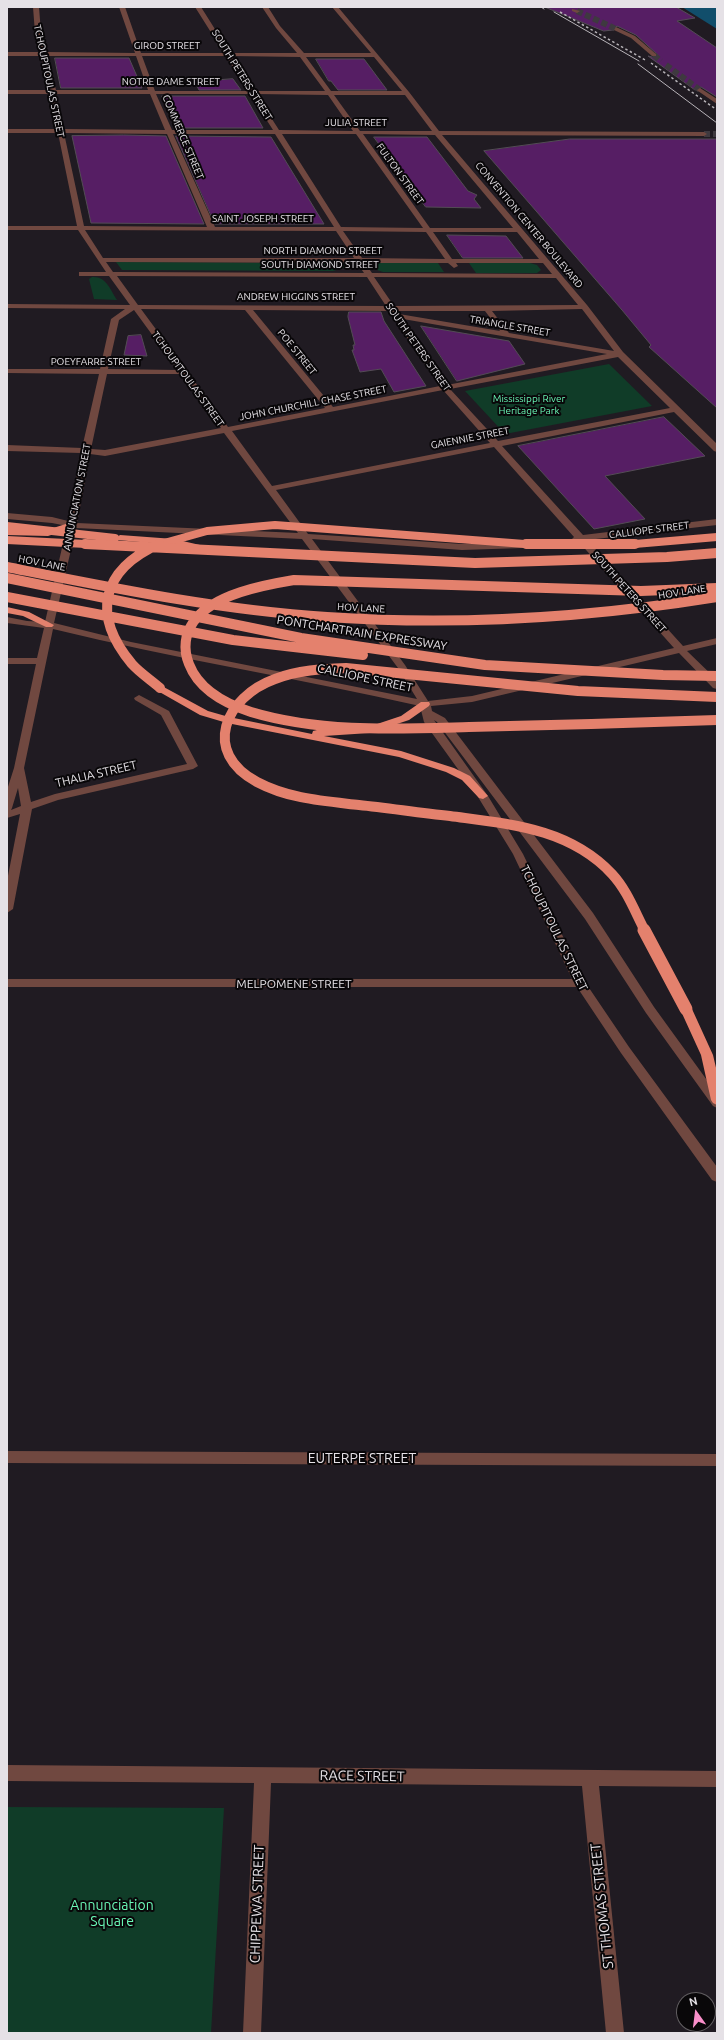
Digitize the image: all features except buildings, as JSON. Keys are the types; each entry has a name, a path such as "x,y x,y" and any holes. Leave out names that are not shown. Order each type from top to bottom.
{"highway":[{"path":"483,796 466,778 433,764 401,754 227,720 204,713 160,688 132,665 119,644 110,625 106,604 114,581 124,568 141,554 158,544 201,534 262,524 540,545 621,545 717,537"},
{"path":"7,532 48,533 72,525"},
{"path":"7,526 174,542 214,550"},
{"path":"7,540 475,563 668,557 717,553"},
{"name":"HOV LANE","path":"7,567 217,606 301,615 381,621 493,621 544,618 645,609 717,597"},
{"name":"PONTCHARTRAIN EXPRESSWAY","path":"7,578 301,638 485,666 663,675 717,676"},
{"path":"717,588 641,591 294,580 250,588 219,602 204,611 194,622 188,633 185,646 186,661 194,676 215,696 254,712 306,723 379,728 717,720"},
{"path":"7,597 234,640 332,652 485,666"},
{"path":"7,610 26,614 48,625"},
{"path":"717,697 625,694 555,689 346,668 326,668 287,675 254,689 230,712 225,726 225,747 232,760 242,772 255,781 270,788 307,798 524,826 545,832 587,852 612,873 622,887 686,1009 707,1055 717,1102"},
{"path":"288,732 328,734 366,731 427,709"}],"street":[{"name":"TCHOUPITOULAS STREET","path":"36,7 38,33 53,92 81,229 100,260 402,667 427,709 441,720 589,916 650,1010 717,1102"},
{"name":"COMMERCE STREET","path":"122,7 152,92 212,229"},
{"name":"SOUTH PETERS STREET","path":"198,7 369,275 445,388 582,538 680,649 717,686"},
{"name":"FULTON STREET","path":"265,7 278,27 303,56 357,133 462,275"},
{"name":"CONVENTION CENTER BOULEVARD","path":"335,7 407,93 437,133 584,307 620,354 674,409 717,449"},
{"path":"616,29 633,38 654,55"},
{"name":"GIROD STREET","path":"7,54 376,55"},
{"path":"700,90 717,102"},
{"name":"NOTRE DAME STREET","path":"7,92 407,93"},
{"name":"JULIA STREET","path":"7,131 704,134"},
{"name":"SAINT JOSEPH STREET","path":"7,228 520,230"},
{"name":"NORTH DIAMOND STREET","path":"100,260 545,261"},
{"name":"SOUTH DIAMOND STREET","path":"82,274 557,276"},
{"name":"ANDREW HIGGINS STREET","path":"7,306 487,309 584,307"},
{"name":"ANNUNCIATION STREET","path":"7,808 20,768 48,625 72,525 86,451 115,319 134,306"},
{"name":"POE STREET","path":"247,307 331,410"},
{"path":"487,309 506,336"},
{"name":"TRIANGLE STREET","path":"397,316 506,336 620,354"},
{"name":"JOHN CHURCHILL CHASE STREET","path":"7,448 70,449 106,452 620,354"},
{"name":"POEYFARRE STREET","path":"7,371 184,372"},
{"name":"GAIENNIE STREET","path":"269,489 674,409"},
{"name":"CALLIOPE STREET","path":"7,516 52,520 72,525 305,536 462,547 501,547 717,522"},
{"name":"CALLIOPE STREET","path":"7,620 27,624 48,625 132,645 368,691 427,709 717,640"},
{"path":"7,661 41,661"},
{"name":"THALIA STREET","path":"7,815 55,797 193,766 165,713 139,698"},
{"name":"TCHOUPITOULAS STREET","path":"427,709 429,722 483,796 518,854 580,983 625,1050 717,1177"},
{"name":"ANNUNCIATION STREET","path":"7,909 27,807 20,768"},
{"name":"MELPOMENE STREET","path":"7,983 580,983"},
{"name":"EUTERPE STREET","path":"7,1457 717,1460"},
{"name":"RACE STREET","path":"7,1773 717,1779"},
{"name":"CHIPPEWA STREET","path":"252,2033 263,1774"},
{"name":"ST THOMAS STREET","path":"590,1779 615,2033"}],"green space":[{"path":"116,262 348,263 354,265 333,271 122,270"},
{"path":"379,263 438,263 444,272 383,272 377,270 374,265"},
{"path":"469,263 530,263 537,265 541,270 537,273 476,273"},
{"path":"92,277 97,277 104,281 117,300 94,299 89,279"},
{"name":"Mississippi River Heritage Park","path":"609,364 652,406 505,434 465,391"},
{"name":"Annunciation Square","path":"7,1807 224,1808 211,2033 7,2033"}],"water":[{"path":"682,7 717,7 717,29"}],"tunnel":[{"path":"577,11 616,29"},
{"path":"654,55 661,61"},
{"path":"666,65 700,90"},
{"path":"704,134 717,134"}],"tram line":[{"path":"554,12 639,61"},
{"path":"638,64 717,123"}],"railway":[{"path":"560,12 647,61"},
{"path":"651,63 717,110"}]}
